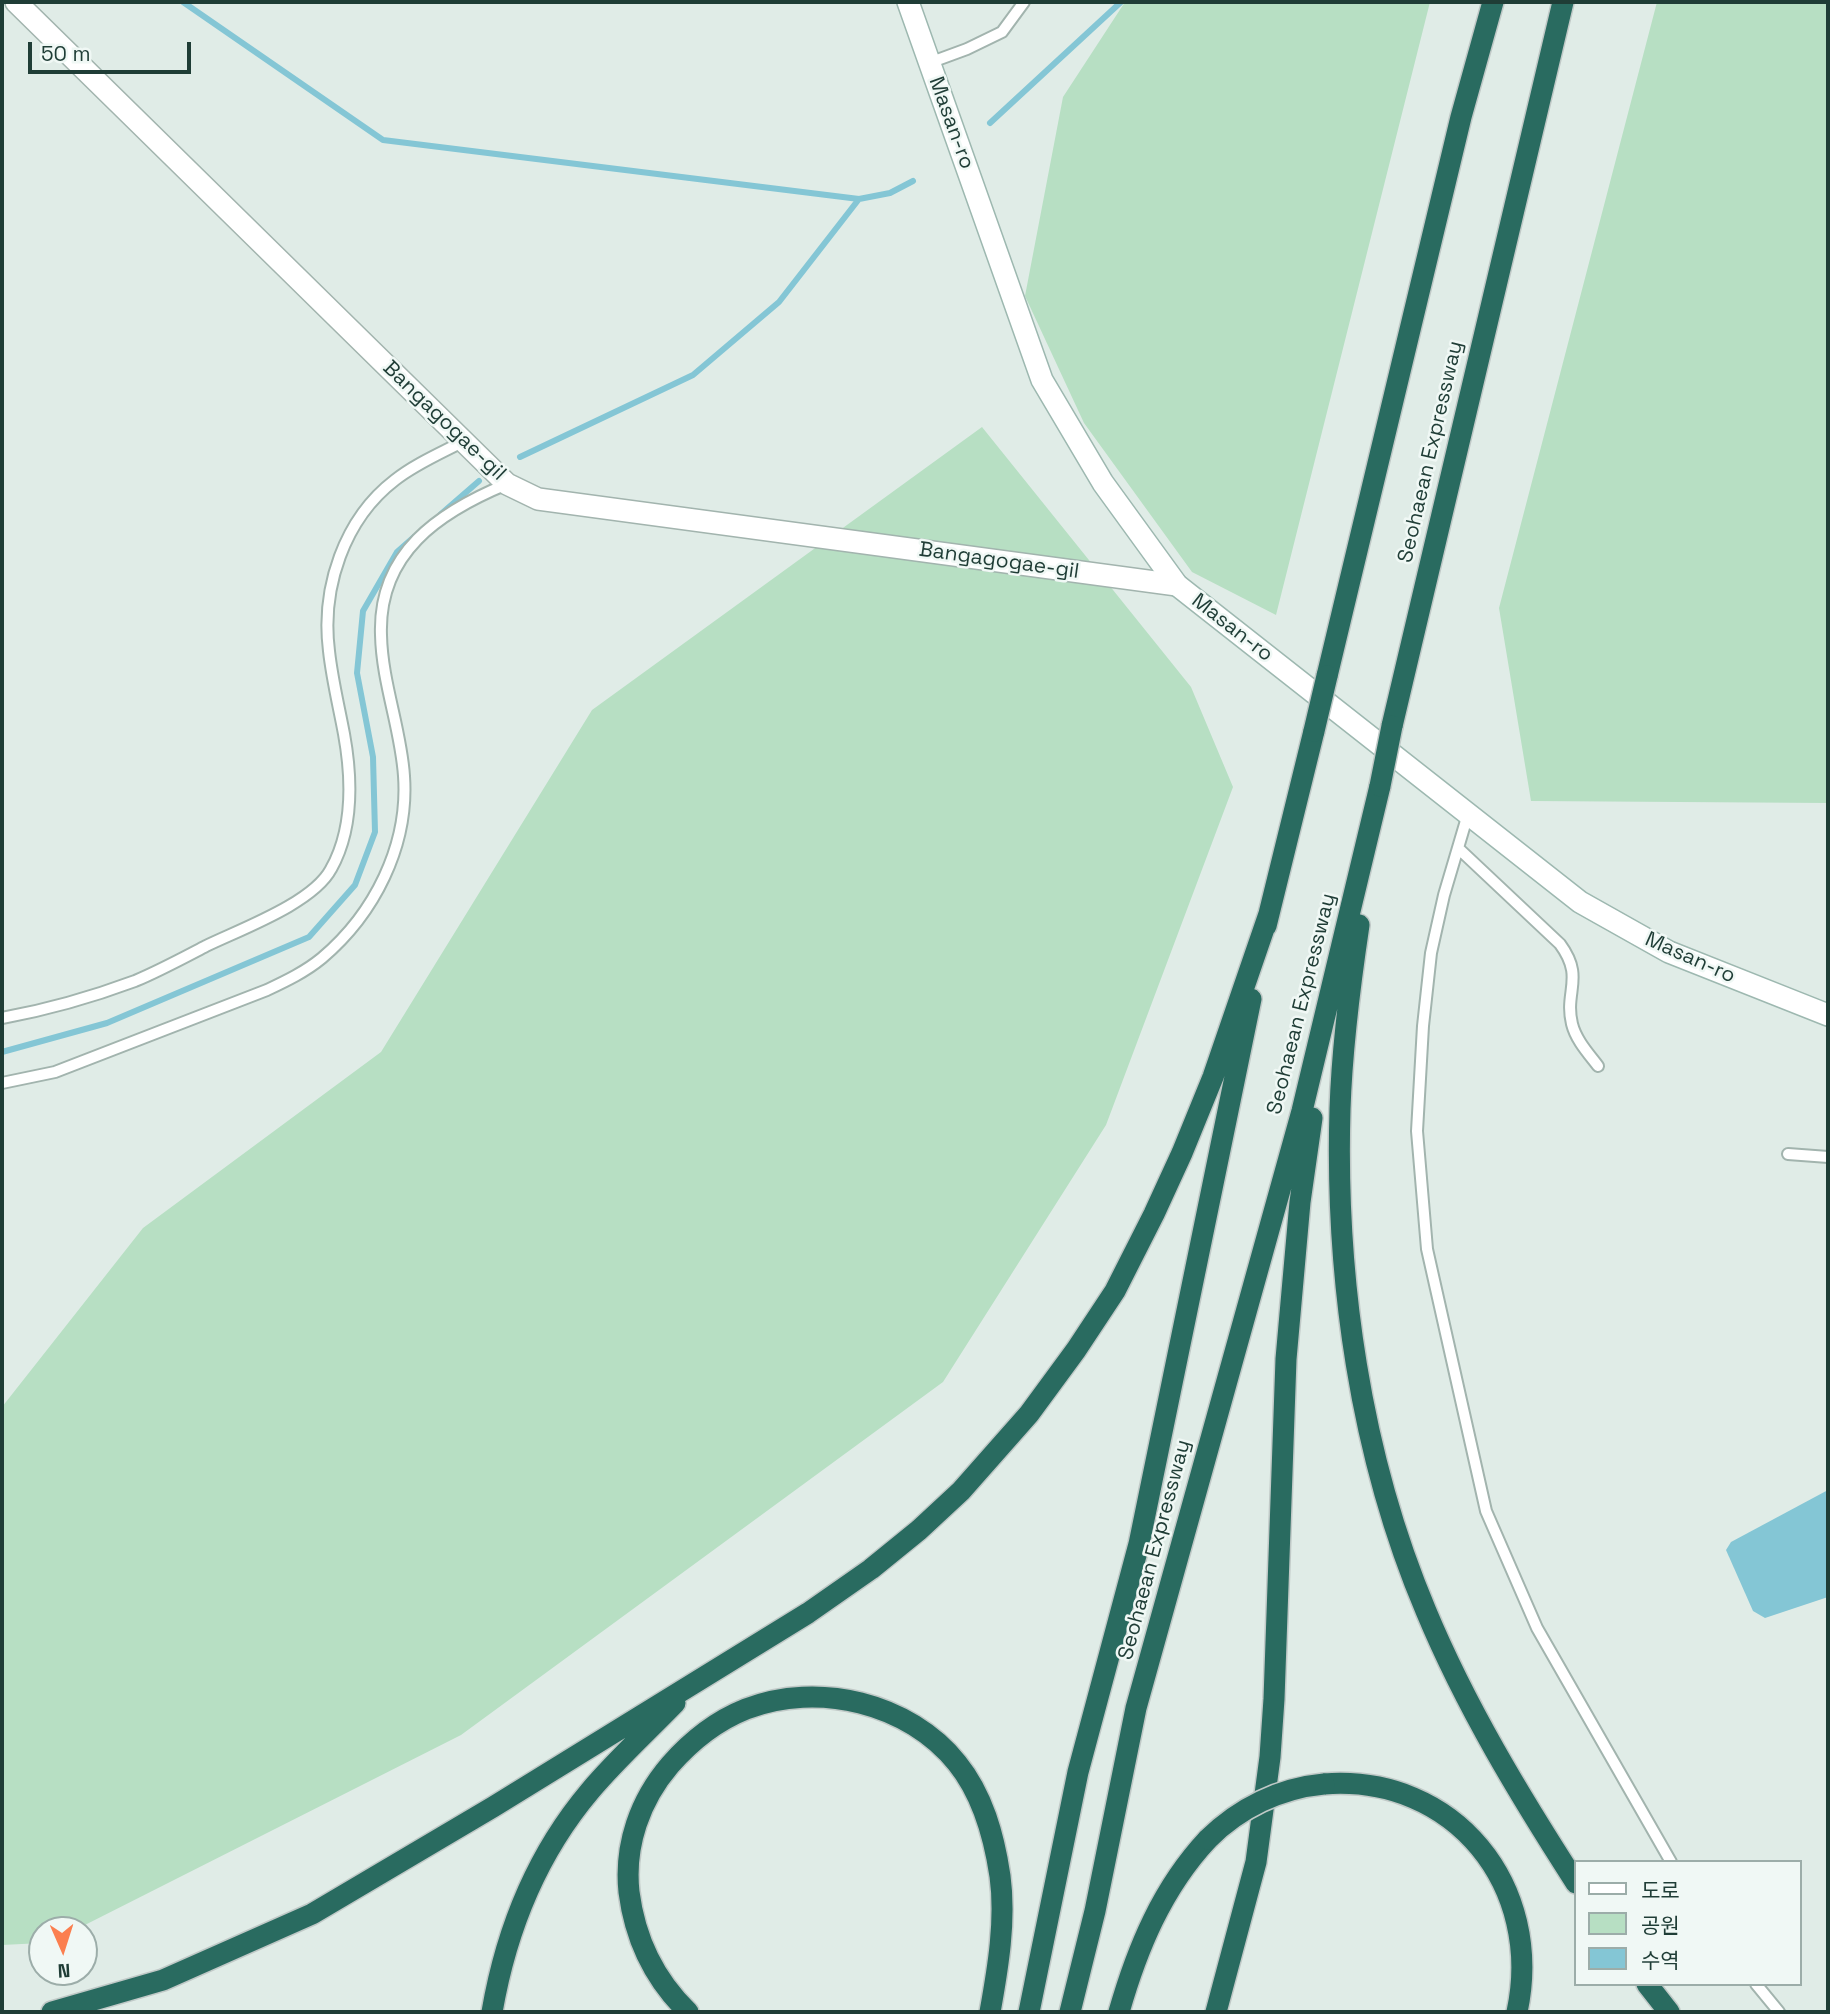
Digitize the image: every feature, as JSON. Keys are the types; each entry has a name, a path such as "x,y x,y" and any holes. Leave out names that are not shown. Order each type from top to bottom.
{"highway":[{"name":"Seohaean Expressway","path":"1029,2012 1078,1772 1139,1544 1269,915 1461,117 1493,2"},
{"name":"Seohaean Expressway","path":"1070,2012 1095,1911 1136,1708 1301,1111 1380,786 1563,2"},
{"path":"1380,786 1354,961 1340,1107 1343,1244 1348,1299 1364,1400 1390,1508 1426,1611 1481,1727 1574,1880"},
{"path":"1216,2012 1256,1862 1270,1757 1286,1359 1308,1140 1380,786"},
{"path":"52,2012 163,1980 312,1914 493,1807 808,1613 871,1569 961,1491 1037,1404 1115,1291 1154,1214 1213,1077 1269,915"},
{"path":"492,2012 507,1942 518,1912 553,1844 590,1790 699,1679"},
{"path":"688,2012 652,1967 633,1914 628,1860 642,1809 663,1774 696,1739 712,1727 747,1709 766,1703 826,1698 869,1705 910,1721 944,1748 971,1783 989,1827 1000,1877 1000,1935 990,2012"},
{"path":"1119,2012 1131,1973 1158,1909 1190,1857 1235,1816 1269,1797 1324,1784 1373,1786 1407,1795 1454,1821 1482,1849 1505,1885 1518,1919 1523,1958 1517,2012"},
{"path":"1649,1986 1669,2012"}],"street":[{"name":"Bangagogae-gil","path":"16,2 507,484 538,499 1177,585"},
{"name":"Masan-ro","path":"908,2 1042,380 1103,483 1177,585 1580,902 1669,952 1828,1015"}],"lane":[{"path":"929,63 1002,32 1024,2"},
{"path":"2,1018 34,1012 135,981 292,904 319,884 331,870 348,820 349,792 348,758 329,650 329,605 336,564 348,535 363,512 394,480 464,440"},
{"path":"2,1083 55,1072 267,990 296,976 322,958 354,925 390,866 400,834 405,803 403,761 381,635 382,606 389,581 401,558 436,523 456,507 507,484"},
{"path":"1468,814 1431,953 1423,1026 1417,1131 1427,1249 1486,1511 1538,1628 1670,1860"},
{"path":"1458,848 1560,944 1568,955 1573,966 1574,980 1570,1012 1572,1023 1581,1044 1598,1066"},
{"path":"1788,1154 1828,1157"},
{"path":"1758,1986 1779,2012"}],"green space":[{"path":"1125,2 1430,2 1276,615 1192,572 1084,423 1025,296 1063,97"},
{"path":"1657,2 1828,2 1828,803 1531,801 1499,608"},
{"path":"982,427 1191,687 1233,787 1106,1125 943,1382 461,1735 98,1918 98,1916 28,1916 28,1944 2,1945 2,1407 143,1228 381,1052 592,710"}],"water":[{"path":"1828,1490 1828,1597 1765,1618 1753,1611 1726,1550 1731,1542"}],"waterway":[{"path":"183,2 383,140 859,199"},
{"path":"990,123 1121,2"},
{"path":"520,457 693,375 779,302 859,199 890,193 913,181"},
{"path":"441,514 479,481"},
{"path":"2,1052 107,1023 309,937 355,885 375,832 373,757 357,673 363,611 397,552 414,537"}]}
